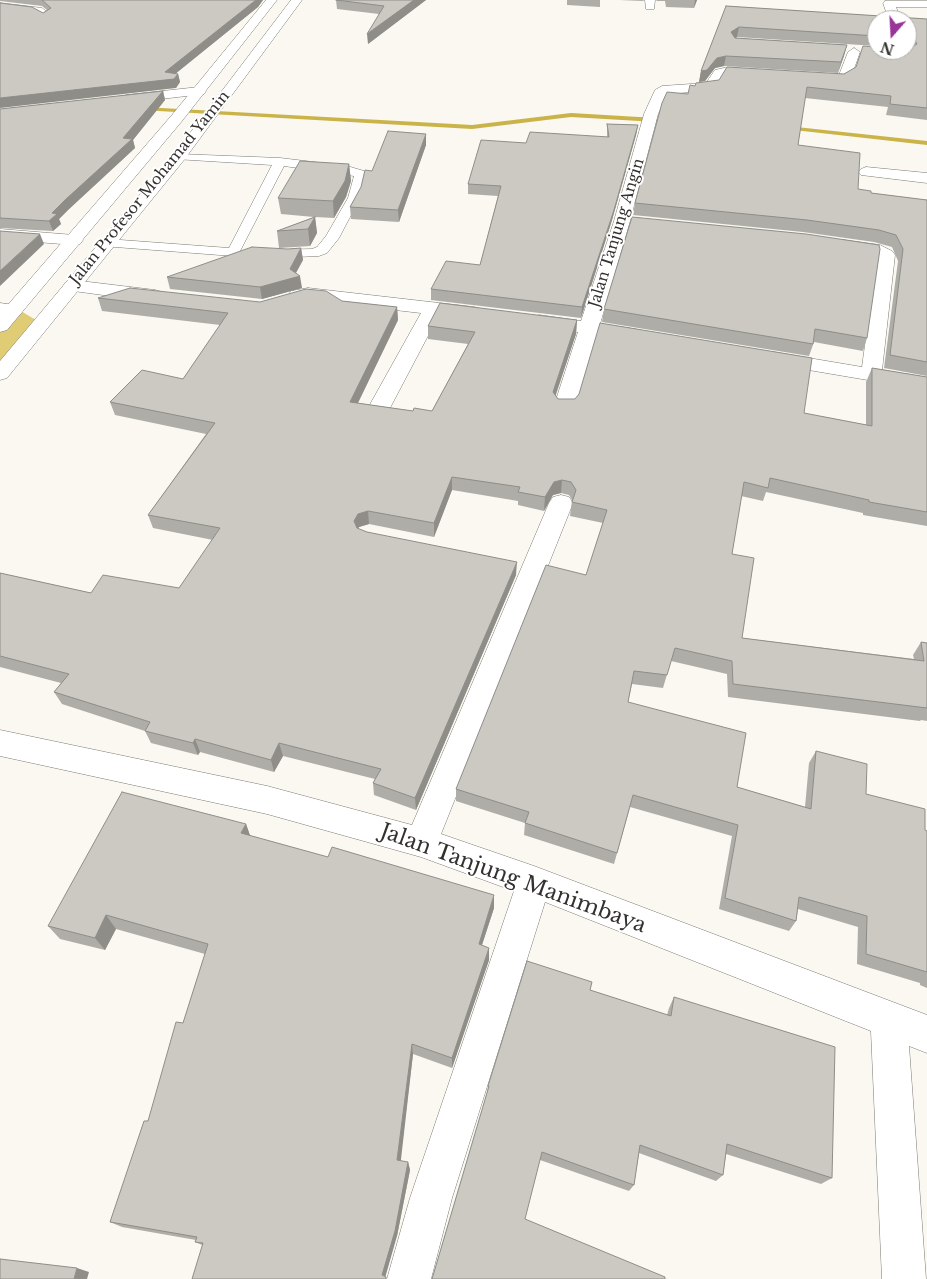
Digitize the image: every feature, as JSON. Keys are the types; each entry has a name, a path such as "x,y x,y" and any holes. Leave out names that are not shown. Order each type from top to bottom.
{"street":[{"name":"Jalan Profesor Mohamad Yamin","path":"0,326 7,310 79,234 272,0"},
{"name":"Jalan Profesor Mohamad Yamin","path":"0,374 119,231 297,0"},
{"path":"884,2 927,4"},
{"path":"0,6 38,10 46,16"},
{"path":"804,77 841,79 845,77 854,52"},
{"name":"Jalan Tanjung Angin","path":"565,406 622,221 651,114 662,90 712,86 720,73 724,72 775,75"},
{"path":"113,100 196,94"},
{"path":"866,172 927,178"},
{"path":"622,221 641,223"},
{"path":"0,234 79,234 119,231"},
{"path":"830,243 874,249 886,255 871,375"},
{"path":"72,286 170,298"},
{"path":"278,303 308,294 491,315"},
{"path":"379,408 433,308"},
{"name":"Jalan Tanjung Angin","path":"521,319 589,327 655,338"},
{"path":"758,356 927,384"},
{"path":"421,842 524,566 561,503"},
{"name":"Jalan Tanjung Manimbaya","path":"0,743 267,800 421,842 534,882 927,1034"},
{"path":"409,1279 431,1198 534,882"},
{"path":"889,1020 904,1279"}],"lane":[{"path":"107,244 290,255 314,253 322,250 332,238 354,198 360,174 347,170 280,162 178,156"},
{"path":"233,252 280,162"}],"shaded area":[{"path":"0,303 9,304 41,323 0,374"}],"building":[{"path":"42,0 256,0 165,72 178,74 174,79 0,98 0,3 32,7 43,13 51,8"},
{"path":"336,0 414,0 367,34 384,6"},
{"path":"726,6 867,15 867,35 739,27 731,32 735,38 847,45 841,62 726,56 717,58 707,70 701,71"},
{"path":"917,18 927,19 927,108 890,104 891,96 807,87 798,145 860,153 858,189 871,191 871,193 927,200 927,362 890,355 903,249 896,235 879,230 807,220 635,203 662,103 667,92 688,94 690,85 695,86 696,83 719,80 727,67 844,74 856,67 863,46 867,46 867,60 917,60"},
{"path":"163,91 123,138 132,139 65,200 52,213 57,214 49,221 0,218 0,109"},
{"path":"607,124 638,125 614,210 582,307 431,289 446,261 480,265 501,186 468,184 481,140 526,143 530,132 609,137"},
{"path":"388,131 426,134 398,210 350,207 361,187 365,170 372,171"},
{"path":"300,161 349,164 345,181 333,201 278,198"},
{"path":"315,217 308,229 277,231"},
{"path":"632,217 806,234 879,245 880,249 867,338 815,329 813,344 604,309"},
{"path":"0,231 40,234 0,271"},
{"path":"252,247 301,248 290,269 300,276 260,287 167,277"},
{"path":"130,288 260,302 306,289 326,291 342,301 397,307 350,402 413,411 414,408 432,411 475,332 428,326 440,303 577,320 553,392 558,399 575,399 579,394 600,323 812,358 804,413 872,426 872,368 927,377 927,512 869,502 869,500 770,478 768,488 744,482 732,554 754,558 742,638 924,661 921,642 927,643 927,708 733,684 732,661 675,648 667,675 634,671 628,702 746,733 737,787 811,809 816,751 867,764 866,794 925,809 925,830 927,831 927,972 866,954 867,916 799,897 796,921 725,898 738,825 633,795 617,853 525,823 529,812 456,789 546,565 586,575 607,510 572,502 576,490 571,482 562,480 554,482 545,497 518,492 520,487 452,477 434,523 368,511 358,514 354,521 357,528 367,532 517,562 415,798 373,783 381,769 279,743 271,760 195,739 193,743 145,731 150,722 54,692 69,674 0,656 0,573 91,593 103,575 179,588 220,528 148,515 215,423 110,402 142,370 183,379 228,313 98,298"},
{"path":"122,792 246,824 241,833 328,857 332,847 494,895 479,944 489,948 452,1058 412,1044 397,1160 408,1162 395,1231 382,1275 386,1279 192,1279 203,1243 195,1242 197,1237 110,1222 144,1121 148,1121 176,1022 183,1023 208,944 106,915 95,938 48,926"},
{"path":"527,961 592,982 590,990 671,1016 674,997 835,1047 832,1178 727,1144 723,1175 640,1145 634,1185 542,1152 525,1219 665,1277 665,1279 432,1279 488,1086"},
{"path":"0,1259 77,1268 74,1279 0,1279"}],"waterway":[{"path":"143,109 472,127 571,115 656,120"},
{"path":"787,128 927,143"}]}
